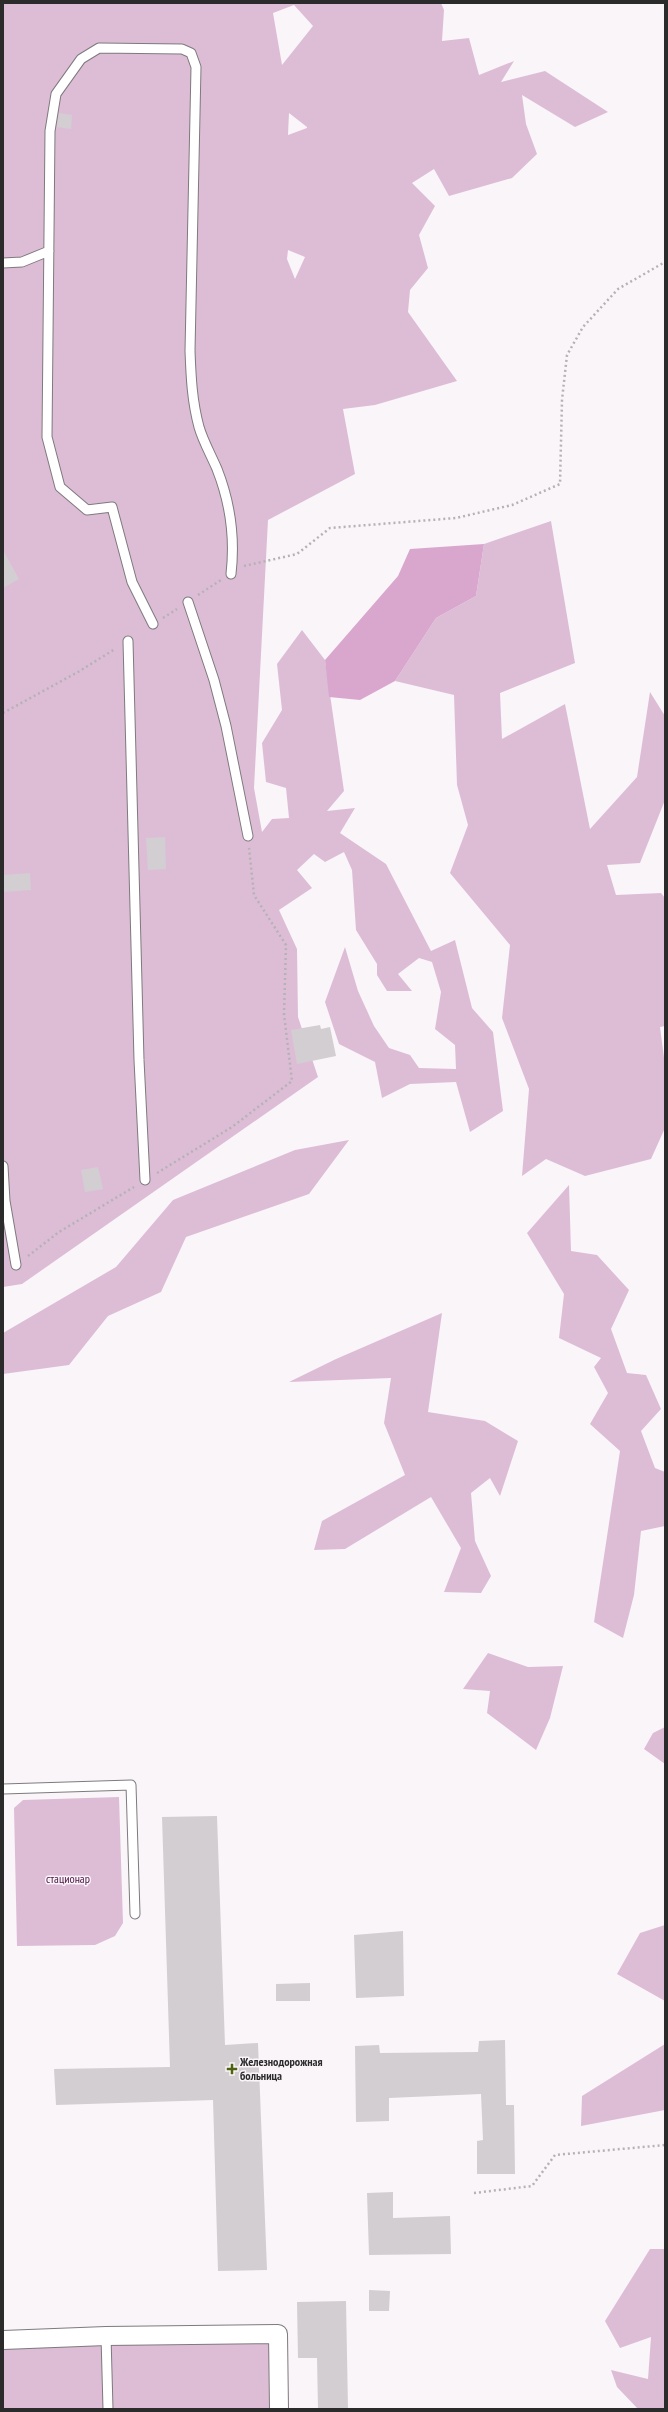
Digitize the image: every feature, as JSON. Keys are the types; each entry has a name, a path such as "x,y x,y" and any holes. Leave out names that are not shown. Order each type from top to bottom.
{"street":[{"path":"3,2340 106,2336 278,2334 279,2409"}],"lane":[{"path":"153,624 132,582 112,507 87,510 60,487 47,437 52,123 56,94 81,59 99,48 136,47 182,49 191,53 196,67 190,351 192,395 199,428 218,470 228,507 232,538 231,574"},
{"path":"3,263 22,262 49,251"},
{"path":"188,602 220,703 248,836"},
{"path":"128,641 139,1060 145,1180"},
{"path":"3,1166 5,1201 16,1265"},
{"path":"3,1789 131,1785 135,1914"},
{"path":"106,2336 108,2409"}],"path":[{"path":"153,624 242,567 297,554 330,528 456,518 512,505 560,484 562,400 568,355 583,327 618,289 665,262"},
{"path":"3,713 78,672 128,641"},
{"path":"16,1265 59,1232 232,1128 292,1081 284,1014 286,945 254,895 248,836"},
{"path":"474,2193 532,2186 555,2155 665,2145"}],"green space":[{"path":"3,3 441,3 444,10 442,41 469,38 479,75 514,61 501,82 545,71 608,112 575,127 522,95 526,124 537,154 512,178 449,196 434,169 412,183 435,206 419,235 428,268 410,290 408,312 457,381 375,405 343,409 355,474 268,520 254,788 262,832 272,819 289,818 286,788 266,782 262,743 282,710 277,664 302,630 325,660 344,791 327,811 355,808 340,833 386,864 431,951 455,940 472,1008 493,1032 503,1111 470,1132 456,1082 410,1084 382,1098 375,1062 339,1044 325,1002 345,947 358,991 374,1026 389,1048 410,1055 419,1068 456,1069 455,1045 435,1029 441,992 432,962 419,958 398,974 412,991 387,991 377,975 377,964 356,930 352,870 344,852 325,862 314,854 297,870 312,888 279,910 297,949 298,1017 318,1077 22,1284 3,1287","holes":["294,5 313,26 282,65 273,13","289,113 307,128 288,135","288,250 305,257 295,279 287,259"]},
{"path":"551,521 575,663 500,693 502,739 565,704 590,829 637,777 650,692 665,716 665,800 640,863 607,865 616,895 661,893 665,898 665,1026 660,1027 665,1065 665,1128 651,1159 585,1176 546,1159 522,1176 529,1089 502,1018 510,945 450,873 468,825 457,785 454,695 395,681 436,618 476,596 484,544"},
{"path":"349,1140 309,1194 186,1237 161,1292 108,1316 69,1365 3,1374 3,1333 116,1267 173,1200 295,1150"},
{"path":"569,1185 571,1251 597,1255 629,1290 611,1329 627,1373 646,1375 661,1409 641,1431 655,1468 665,1472 665,1526 641,1531 634,1595 623,1638 594,1622 620,1451 590,1424 608,1393 594,1367 601,1358 559,1338 564,1294 527,1233"},
{"path":"442,1313 428,1412 485,1421 518,1441 500,1496 490,1478 471,1493 475,1541 491,1576 481,1593 444,1592 461,1548 431,1497 345,1549 314,1550 322,1521 405,1475 384,1423 391,1378 289,1382 336,1359"},
{"path":"488,1653 528,1667 563,1666 550,1718 536,1750 487,1713 490,1691 463,1689"},
{"path":"665,1727 665,1764 644,1749 653,1733"},
{"name":"стационар","path":"119,1797 123,1923 115,1936 95,1945 17,1946 14,1808 23,1800"},
{"path":"665,1925 665,2001 617,1974 640,1933"},
{"path":"665,2044 665,2110 581,2126 582,2096"},
{"path":"650,2249 665,2249 665,2409 638,2409 617,2387 611,2370 648,2379 651,2337 620,2348 605,2321"},
{"path":"275,2340 276,2409 3,2409 3,2346"}],"shaded area":[{"path":"484,544 476,596 436,618 395,681 360,700 329,697 325,660 398,576 410,549"}],"building":[{"path":"59,113 72,115 71,129 57,127"},
{"path":"3,550 19,579 3,588"},
{"path":"165,837 166,869 148,870 146,838"},
{"path":"30,873 31,890 3,892 3,875"},
{"path":"320,1025 321,1029 330,1027 336,1056 297,1064 291,1030"},
{"path":"98,1167 103,1189 85,1192 81,1170"},
{"path":"217,1816 225,2045 258,2043 267,2270 218,2271 213,2100 56,2105 54,2069 170,2067 162,1817"},
{"path":"403,1931 404,1996 356,1998 354,1935"},
{"path":"310,1983 310,2001 276,2001 276,1984"},
{"path":"505,2040 506,2105 514,2105 515,2174 477,2174 477,2141 483,2140 481,2094 389,2098 389,2121 356,2122 355,2046 379,2045 380,2053 478,2052 479,2041"},
{"path":"393,2192 393,2218 450,2216 451,2254 369,2255 367,2193"},
{"path":"369,2290 390,2291 389,2311 369,2311"},
{"path":"346,2301 348,2409 318,2409 317,2358 298,2358 297,2302"}],"place":[{"name":"Железнодорожная больница","path":"232,2069"}]}
